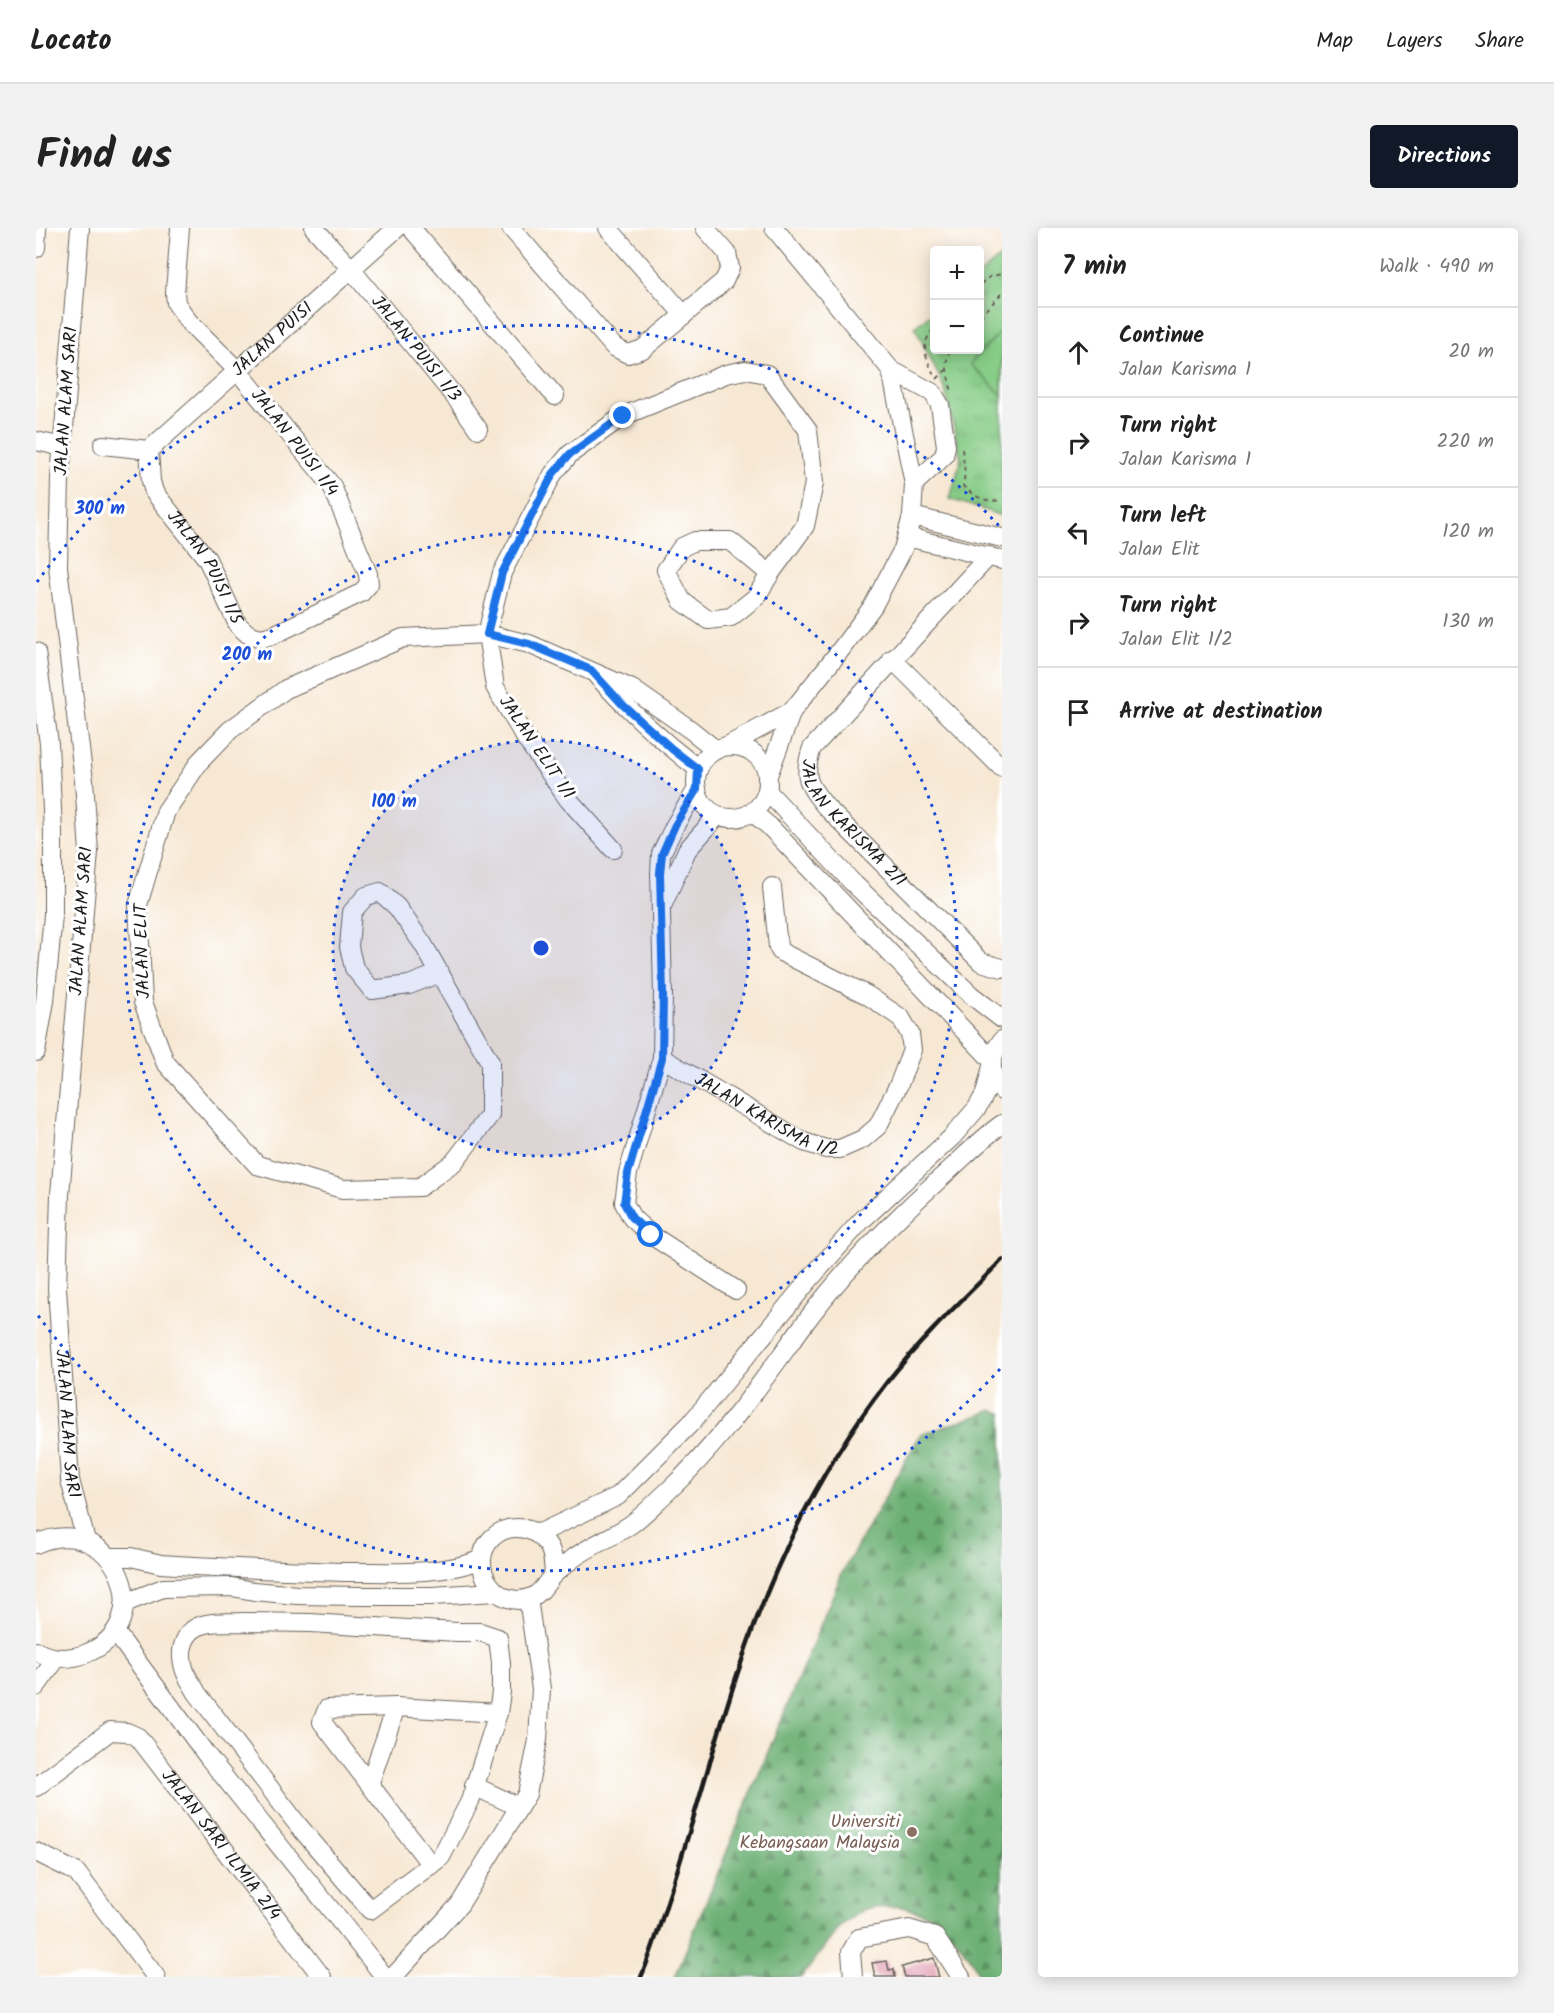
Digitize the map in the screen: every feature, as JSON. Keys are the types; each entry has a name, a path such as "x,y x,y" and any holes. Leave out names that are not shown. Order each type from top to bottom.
{"street":[{"path":"36,248 37,228"},
{"name":"JALAN ALAM SARI","path":"80,228 63,447 58,567 84,781 89,852 60,1196 57,1288 70,1480 86,1541"},
{"name":"JALAN PUISI 1/4","path":"180,228 176,303 188,321 238,371 332,486 368,574 369,584"},
{"name":"JALAN PUISI 1/3","path":"314,228 351,269 459,402 478,429"},
{"name":"JALAN PUISI","path":"149,450 397,228"},
{"path":"411,228 555,396"},
{"path":"511,228 614,347 628,354 644,350 724,281 730,268 727,253 705,228"},
{"path":"608,228 684,315"},
{"path":"774,228 891,370 933,393 940,405 946,446 944,456 914,484"},
{"path":"487,634 502,573 553,474 570,454 623,416 726,374 745,370 767,374 808,430 814,483 805,526 756,597 731,617 708,620 682,601 666,570 682,547 695,541 730,542 770,574"},
{"path":"792,711 705,758 698,769 697,789 704,805 718,815 736,818 752,812 763,799 792,711 840,652 873,606 903,549 912,516 914,484 891,370"},
{"path":"36,441 63,447"},
{"path":"103,445 149,450"},
{"name":"JALAN PUISI 1/5","path":"149,450 150,481 154,492 207,559 238,625 248,634 261,638 273,635 361,593 369,584"},
{"path":"912,516 1002,538"},
{"path":"906,537 995,558"},
{"name":"JALAN KARISMA 2/1","path":"995,558 892,659 812,748 807,763 806,778 812,790 826,807 981,962 1002,968"},
{"name":"JALAN ELIT","path":"440,973 409,985 372,990 354,968 349,947 352,912 366,896 380,892 397,907 423,944 440,973 490,1062 490,1115 454,1162 420,1187 343,1189 257,1165 165,1062 143,1002 138,905 166,812 200,761 230,730 286,688 403,638 487,634 529,644 632,689 721,748"},
{"name":"JALAN ELIT 1/1","path":"487,634 495,687 526,739 568,799 613,849"},
{"name":"JALAN ALAM SARI","path":"36,652 49,743 53,832 53,915 36,1052"},
{"path":"892,659 1002,768"},
{"name":"JALAN ELIT","path":"591,670 623,705 698,769"},
{"path":"721,748 737,746 754,754 761,761 767,785 852,882 971,995 1002,1019"},
{"path":"697,789 675,825 662,854 660,873 662,1058 628,1173 624,1203 632,1218 651,1235 736,1290"},
{"path":"752,812 777,834 991,1065 996,1084 1002,1091"},
{"path":"662,909 687,850 718,815"},
{"name":"JALAN KARISMA 1/2","path":"662,1058 804,1142 826,1149 840,1149 863,1139 878,1126 900,1084 912,1050 910,1034 901,1018 867,995 781,952 778,947 772,887"},
{"path":"538,1533 618,1496 691,1423 860,1222 952,1137 977,1108 985,1094 995,1049 1002,1040"},
{"path":"554,1574 553,1557 548,1544 538,1533 524,1528 512,1528 492,1537 482,1559 486,1581 495,1592 508,1598 528,1598 543,1589 554,1574 574,1557 631,1524 709,1450 766,1378 808,1318 858,1259 919,1197 1002,1124"},
{"path":"36,1544 48,1539 67,1537 86,1541 103,1551 116,1566 123,1584 124,1603 116,1633 94,1650 76,1657 57,1658 36,1651"},
{"path":"108,1557 131,1557 176,1565 301,1571 406,1572 465,1566 482,1559"},
{"path":"124,1603 163,1588 232,1587 254,1591 303,1594 432,1596 495,1592"},
{"path":"303,1594 303,1623"},
{"path":"393,1977 460,1904 527,1794 538,1740 541,1689 528,1598"},
{"path":"244,1622 480,1632 498,1638 501,1692 498,1713 470,1802 441,1857 370,1910 317,1849 197,1693 184,1671 181,1659 183,1642 190,1632 205,1624 244,1622"},
{"path":"116,1633 207,1756 385,1977"},
{"path":"36,1687 57,1658"},
{"path":"431,1865 370,1782 322,1722 327,1709 396,1707 498,1713"},
{"path":"370,1782 396,1707"},
{"name":"JALAN SARI ILMIA 2/4","path":"36,1786 110,1731 128,1732 138,1737 322,1977"},
{"path":"207,1756 231,1739"},
{"path":"474,1786 519,1807"},
{"path":"36,1852 76,1872 156,1977"},
{"path":"853,1977 851,1952 859,1938 909,1929 935,1937 961,1977"}],"path":[{"path":"984,281 991,276 1002,274"},
{"path":"984,313 1002,293"},
{"path":"930,334 924,352 936,380"},
{"path":"948,354 946,370 954,401"},
{"path":"962,442 965,473 963,486 974,496 988,501 1002,500"}],"green space":[{"path":"1002,256 1002,516 950,499 961,459 945,389 915,327 930,314 930,354 984,354 984,271"},
{"path":"1002,330 1002,395 970,364 979,354 984,354 984,349"},
{"path":"993,1410 1002,1413 1002,1977 979,1977 973,1962 955,1938 929,1915 899,1906 864,1909 840,1926 802,1977 675,1977 842,1573 920,1435"}],"building":[{"path":"934,1958 939,1977 905,1977 902,1967"},
{"path":"887,1961 889,1970 894,1969 895,1977 875,1977 872,1963"}],"railway":[{"path":"641,1977 658,1932 722,1721 753,1628 801,1518 841,1448 887,1382 957,1304 1002,1260"}],"place":[{"name":"Universiti Kebangsaan Malaysia","path":"912,1832"}],"route":[{"path":"623,416 570,454 553,474 502,573 487,634 529,644 591,670 623,705 698,769 697,789 675,825 662,854 660,873 662,1058 628,1173 624,1203 632,1218 651,1235"}]}
